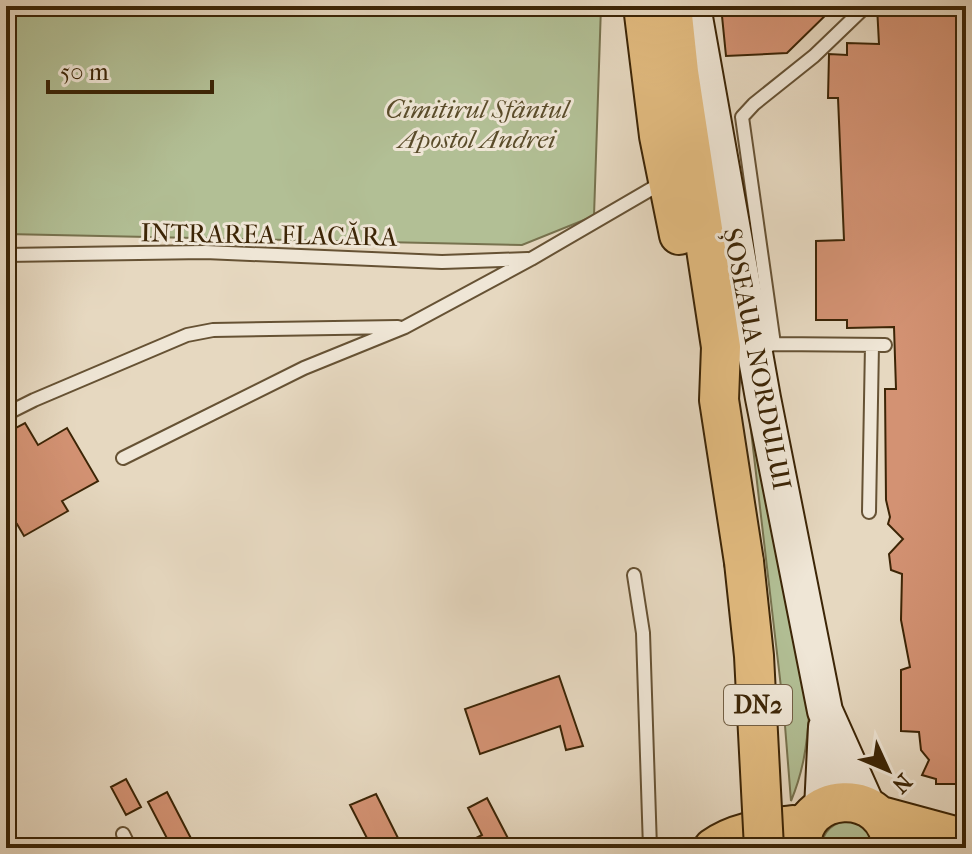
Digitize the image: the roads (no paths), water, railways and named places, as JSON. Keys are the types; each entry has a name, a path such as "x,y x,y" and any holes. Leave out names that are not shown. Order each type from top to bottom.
{"main road":[{"name":"ȘOSEAUA NORDULUI","path":"643,6 653,95 700,353 719,400"},
{"name":"ȘOSEAUA NORDULUI","path":"672,6 683,101 721,347 719,400 744,562 754,656 764,848"},
{"path":"713,848 726,839 750,831 804,834 845,802 880,824 966,839"}],"street":[{"name":"ȘOSEAUA NORDULUI","path":"693,6 764,347 825,711 826,747 804,834"},
{"name":"ȘOSEAUA NORDULUI","path":"825,711 880,824"}],"lane":[{"path":"866,6 814,56 742,117 764,347 878,345 869,512"},
{"path":"123,458 304,368 405,327 668,180"},
{"name":"INTRAREA FLACĂRA","path":"6,255 205,252 442,262 531,259"},
{"path":"6,414 173,341 202,332 405,327"},
{"path":"634,575 643,633 650,848"},
{"path":"123,834 130,848"}],"park label":[{"name":"Cimitirul Sfântul Apostol Andrei","path":"477,124"}]}
